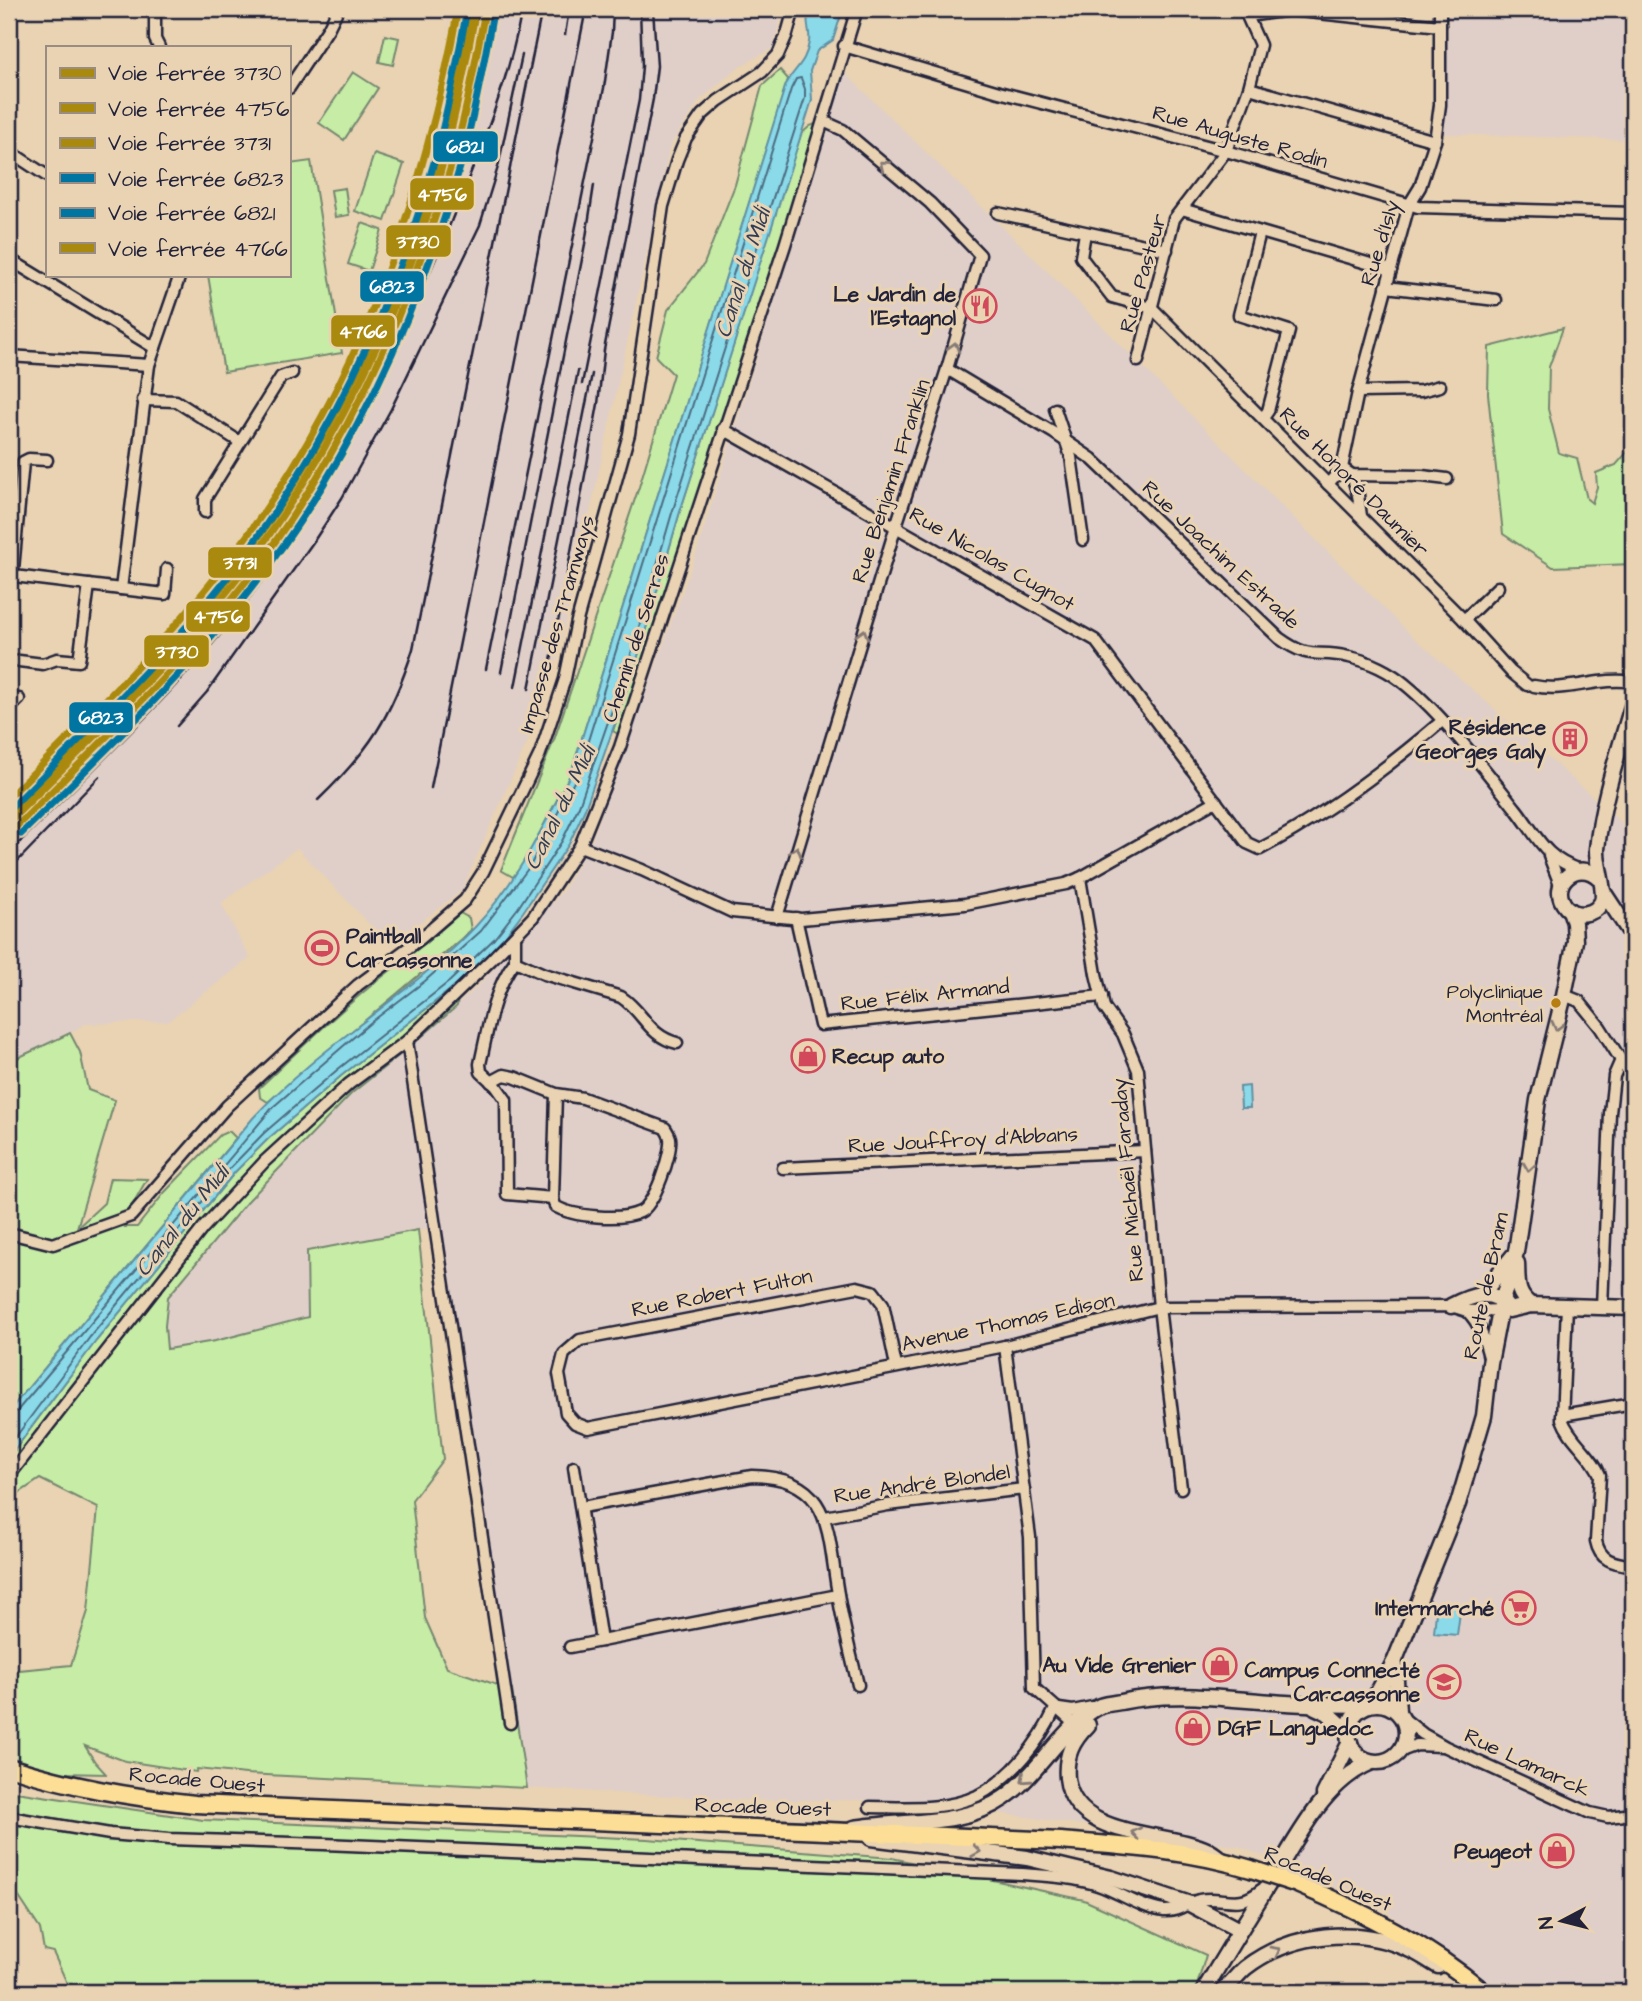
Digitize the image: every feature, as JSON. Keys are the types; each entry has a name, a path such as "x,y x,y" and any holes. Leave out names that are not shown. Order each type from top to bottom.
{"main road":[{"path":"1633,703 1604,806 1597,851 1599,878 1604,893 1633,937"},
{"path":"1597,851 1582,870 1567,875 1561,887 1563,902 1570,910 1583,914 1595,910 1604,893"},
{"path":"1582,870 1599,878"},
{"name":"Route de Bram","path":"1315,1812 1349,1737 1353,1716 1368,1704 1395,1660 1458,1504 1485,1416 1490,1363 1516,1252 1538,1100 1575,941 1570,910"},
{"path":"1451,1306 1482,1294 1516,1252"},
{"path":"1516,1252 1518,1292 1531,1305"},
{"path":"1482,1294 1495,1297 1504,1307 1496,1379 1485,1416"},
{"path":"1504,1307 1531,1305 1633,1308"},
{"name":"Route de Bram","path":"1203,1992 1239,1930 1315,1812 1335,1788 1357,1768 1388,1760 1401,1751 1407,1736 1401,1715 1395,1660"},
{"path":"836,1831 883,1823 920,1823 964,1816 1003,1799 1034,1771 1072,1729 1101,1706 1120,1702 1163,1697 1311,1705 1381,1703 1401,1715"},
{"path":"1120,1702 1095,1718 1070,1747 1066,1765 1068,1785 1077,1802 1092,1817 1121,1830 1208,1850 1223,1861"},
{"path":"1311,1705 1328,1713 1349,1737 1358,1755 1372,1762"},
{"name":"Rocade Ouest","path":"9,1767 76,1787 136,1798 195,1804 1123,1845 1223,1861 1297,1884 1387,1925 1454,1967 1484,1992"},
{"path":"836,1831 888,1841 1027,1858 1111,1878 1191,1904 1239,1930"},
{"path":"1223,1992 1245,1969 1282,1947 1315,1937 1352,1935 1409,1949 1446,1970 1473,1992"}],"street":[{"path":"155,9 155,39 158,46"},
{"path":"290,86 338,9"},
{"name":"Chemin de Serres","path":"9,1476 203,1228 265,1161 349,1084 407,1041 515,936 533,917 580,846 620,747 824,121 857,9"},
{"name":"Rue d'Isly","path":"1328,484 1342,468 1358,392 1409,205 1420,187 1436,141 1440,105 1440,9"},
{"path":"1246,12 1290,10 1440,26"},
{"name":"Rue Pasteur","path":"1138,362 1174,219 1226,151 1250,88 1260,45 1246,12"},
{"name":"Impasse des Tramways","path":"9,1233 52,1244 131,1216 227,1106 358,985 420,939 465,900 483,872 540,754 565,679 577,621 629,434 663,206 677,160 702,115 762,72 778,55 792,13"},
{"name":"Rue Auguste Rodin","path":"844,46 999,92 1226,151 1409,205 1633,213"},
{"path":"1250,88 1436,141"},
{"name":"Rue Benjamin Franklin","path":"777,917 980,255 930,204 843,130 824,121"},
{"path":"9,151 46,175"},
{"path":"1182,209 1391,270"},
{"path":"998,213 1167,250"},
{"path":"1260,232 1239,315 1289,331 1268,411 1263,418"},
{"path":"1085,233 1081,257 1112,297 1152,307"},
{"path":"9,259 155,348"},
{"path":"121,589 149,365 180,276"},
{"path":"1386,288 1496,300"},
{"name":"Rue Honoré Daumier","path":"1152,307 1464,620 1511,672 1531,686 1550,690 1615,681 1633,682"},
{"path":"9,356 149,365"},
{"name":"Rue Joachim Estrade","path":"947,369 1092,459 1279,638 1305,654 1340,655 1366,662 1408,686 1442,721 1515,808 1547,852 1558,862 1582,870"},
{"path":"205,512 205,499 240,442 281,377 292,373"},
{"path":"1358,392 1421,391 1440,386"},
{"path":"143,404 176,401 240,442"},
{"path":"1055,410 1067,442 1083,540"},
{"name":"Rue Nicolas Cugnot","path":"723,429 1095,640 1216,801"},
{"path":"47,460 29,459 23,462 11,579 89,584 165,594 167,569"},
{"path":"1342,468 1352,475 1447,479"},
{"path":"1352,475 1359,495 1361,516"},
{"path":"19,661 43,664 57,659 79,661 89,584"},
{"path":"1464,620 1498,586"},
{"path":"9,709 19,699"},
{"path":"580,846 642,870 732,912 796,918 965,904 1066,884 1216,801 1247,842 1260,849 1344,798 1389,766 1442,721"},
{"path":"1633,791 1633,798"},
{"name":"Rue Joachim Estrade","path":"1547,852 1561,887"},
{"name":"Rue Michaël Faraday","path":"1080,878 1104,1007 1123,1034 1138,1070 1159,1307 1181,1488"},
{"name":"Rue Félix Armand","path":"796,918 820,1025 1102,996"},
{"path":"515,936 515,961 506,974 491,1012 480,1064 481,1072 506,1100 507,1194 553,1198"},
{"path":"515,961 544,974 621,997 655,1034 677,1043"},
{"path":"1564,995 1579,1001 1633,1079"},
{"path":"407,1041 510,1723"},
{"path":"1602,1307 1610,1113 1614,1076 1620,1060"},
{"path":"491,1082 504,1075 556,1094 583,1098 665,1128 670,1139 664,1173 651,1202 641,1212 597,1217 563,1211 555,1206 556,1094"},
{"name":"Rue Jouffroy d'Abbans","path":"783,1168 1145,1151"},
{"name":"Rue Robert Fulton","path":"566,1413 559,1374 564,1354 580,1340 857,1287 873,1291 883,1304 896,1366"},
{"name":"Avenue Thomas Edison","path":"566,1413 575,1423 588,1427 598,1426 1005,1346 1159,1307 1451,1306 1467,1311 1504,1307"},
{"path":"1566,1306 1562,1415 1564,1424 1596,1465 1600,1475 1597,1549 1610,1563 1633,1566"},
{"path":"1467,1311 1476,1320 1484,1335 1490,1363"},
{"path":"1005,1346 1030,1537 1034,1688 1070,1720 1072,1729"},
{"path":"1562,1415 1633,1403"},
{"path":"574,1467 601,1641"},
{"path":"582,1507 752,1476 772,1476 799,1486 817,1502 825,1517 838,1595 858,1685"},
{"name":"Rue André Blondel","path":"825,1517 888,1505 1024,1489"},
{"path":"570,1647 838,1595"},
{"path":"1055,1709 1073,1711 1101,1706"},
{"path":"870,1807 923,1807 976,1796 1017,1764 1047,1726 1055,1709"},
{"name":"Rue Lamarck","path":"1401,1715 1423,1734 1446,1746 1590,1813 1608,1817 1633,1814"},
{"name":"Rue Lamarck","path":"1401,1751 1417,1745 1446,1746"},
{"path":"9,1817 110,1834 169,1839 1022,1874 1074,1879 1098,1885 1167,1911 1201,1900 1245,1900 1270,1883"}],"shaded area":[{"path":"450,9 783,9 773,48 736,69 699,101 670,146 559,655 539,716 462,890 390,946 297,848 221,903 250,958 168,1021 85,1024 9,1062 9,794 104,704 185,617 249,534 362,355 436,123"},
{"path":"1449,9 1633,9 1633,140 1444,134"},
{"path":"843,71 1408,632 1633,833 1633,1992 1497,1992 1383,1909 1241,1847 905,1800 739,1800 527,1788 442,1226 307,1250 308,1317 215,1341 167,1350 162,1294 268,1167 476,988 563,891 592,840 694,560"}],"green space":[{"path":"385,35 399,38 393,65 379,62"},
{"path":"780,70 788,79 571,773 524,863 513,877 501,870 554,740 639,487 673,374 656,357 668,310 704,264 735,185 762,86"},
{"path":"353,72 378,88 344,140 319,123"},
{"path":"818,123 624,726 618,734 613,731 801,134"},
{"path":"374,154 404,164 385,221 355,211"},
{"path":"311,161 342,353 224,372 208,276 290,276 290,164"},
{"path":"345,188 349,215 335,217 331,190"},
{"path":"362,223 382,230 369,271 348,264"},
{"path":"1563,328 1549,367 1548,409 1559,453 1577,458 1587,499 1592,503 1597,487 1596,473 1616,465 1629,450 1633,451 1633,564 1553,567 1503,534 1488,394 1489,347"},
{"path":"460,913 469,918 471,930 268,1102 260,1097 259,1088 328,1022"},
{"path":"455,986 457,1006 352,1093 246,1203 168,1297 165,1326 167,1349 215,1341 308,1317 307,1251 418,1230 443,1459 412,1500 425,1618 447,1668 512,1690 527,1788 246,1774 197,1769 196,1772 125,1761 85,1746 106,1774 60,1773 9,1758 9,1671 71,1665 88,1611 98,1508 40,1479 19,1493 9,1513 9,1466 14,1451 96,1341 235,1172 269,1138 341,1076"},
{"path":"70,1033 80,1052 88,1090 115,1100 77,1228 104,1203 110,1178 147,1179 134,1202 125,1227 137,1227 165,1192 220,1135 229,1131 236,1138 9,1411 9,1062"},
{"path":"9,1791 203,1820 647,1839 892,1858 1084,1900 1206,1955 1195,1992 71,1992 53,1952 44,1950 40,1929 9,1882"}],"water":[{"name":"Canal du Midi","path":"810,9 843,9 833,40 817,51 810,71 812,100 679,515 636,663 585,809 569,844 500,943 455,986 341,1076 269,1138 235,1172 96,1341 9,1457 9,1411 253,1118 306,1068 421,976 475,927 504,892 539,834 571,773 785,87 807,50"},
{"path":"1249,1086 1250,1108 1241,1108 1240,1087"},
{"path":"1437,1602 1461,1605 1457,1635 1434,1633"}],"railway":[{"path":"500,15 501,9"},
{"path":"9,853 120,744 200,659 261,582 325,487 353,438 426,283 500,93 522,9"},
{"path":"318,800 352,765 377,731 396,694 413,649 542,9"},
{"path":"565,35 569,9"},
{"path":"431,788 586,9"},
{"path":"486,669 604,88 613,9"},
{"path":"582,384 639,100 642,66 640,9"},
{"path":"545,693 598,404 604,350 653,99 657,66 653,9"},
{"path":"177,726 207,692 314,541 342,498 391,409 480,225 498,167 522,55"},
{"path":"501,672 585,244 594,185"},
{"path":"515,687 578,371"},
{"path":"529,689 592,374"},
{"path":"9,870 99,777"}],"rail line":[{"name":"4766","path":"9,797 172,629 222,569 268,506 309,440 344,373 375,304 401,233 424,160 458,9"},
{"name":"6823","path":"9,810 123,695 205,605 264,527 326,428 377,324 418,215 444,122 467,9"},
{"name":"3731","path":"9,814 110,713 206,607 244,558 313,454 371,344 417,228 446,129 471,9"},
{"name":"3730","path":"9,822 127,704 211,612 272,532 334,431 386,326 428,215 453,122 476,9"},
{"name":"4756","path":"15,828 133,710 217,618 278,538 340,437 391,332 433,222 461,128 485,11"},
{"name":"6821","path":"21,834 139,716 223,624 285,543 348,442 400,335 442,224 470,129 493,12"}],"place":[{"name":"Le Jardin de l'Estagnol","path":"980,306"},
{"name":"Résidence Georges Galy","path":"1570,739"},
{"name":"Paintball Carcassonne","path":"322,948"},
{"name":"Polyclinique Montréal","path":"1556,1003"},
{"name":"Recup auto","path":"808,1056"},
{"name":"Intermarché","path":"1519,1608"},
{"name":"Au Vide Grenier","path":"1220,1665"},
{"name":"Campus Connecté Carcassonne","path":"1444,1682"},
{"name":"DGF Languedoc","path":"1193,1728"},
{"name":"Peugeot","path":"1557,1851"}]}
